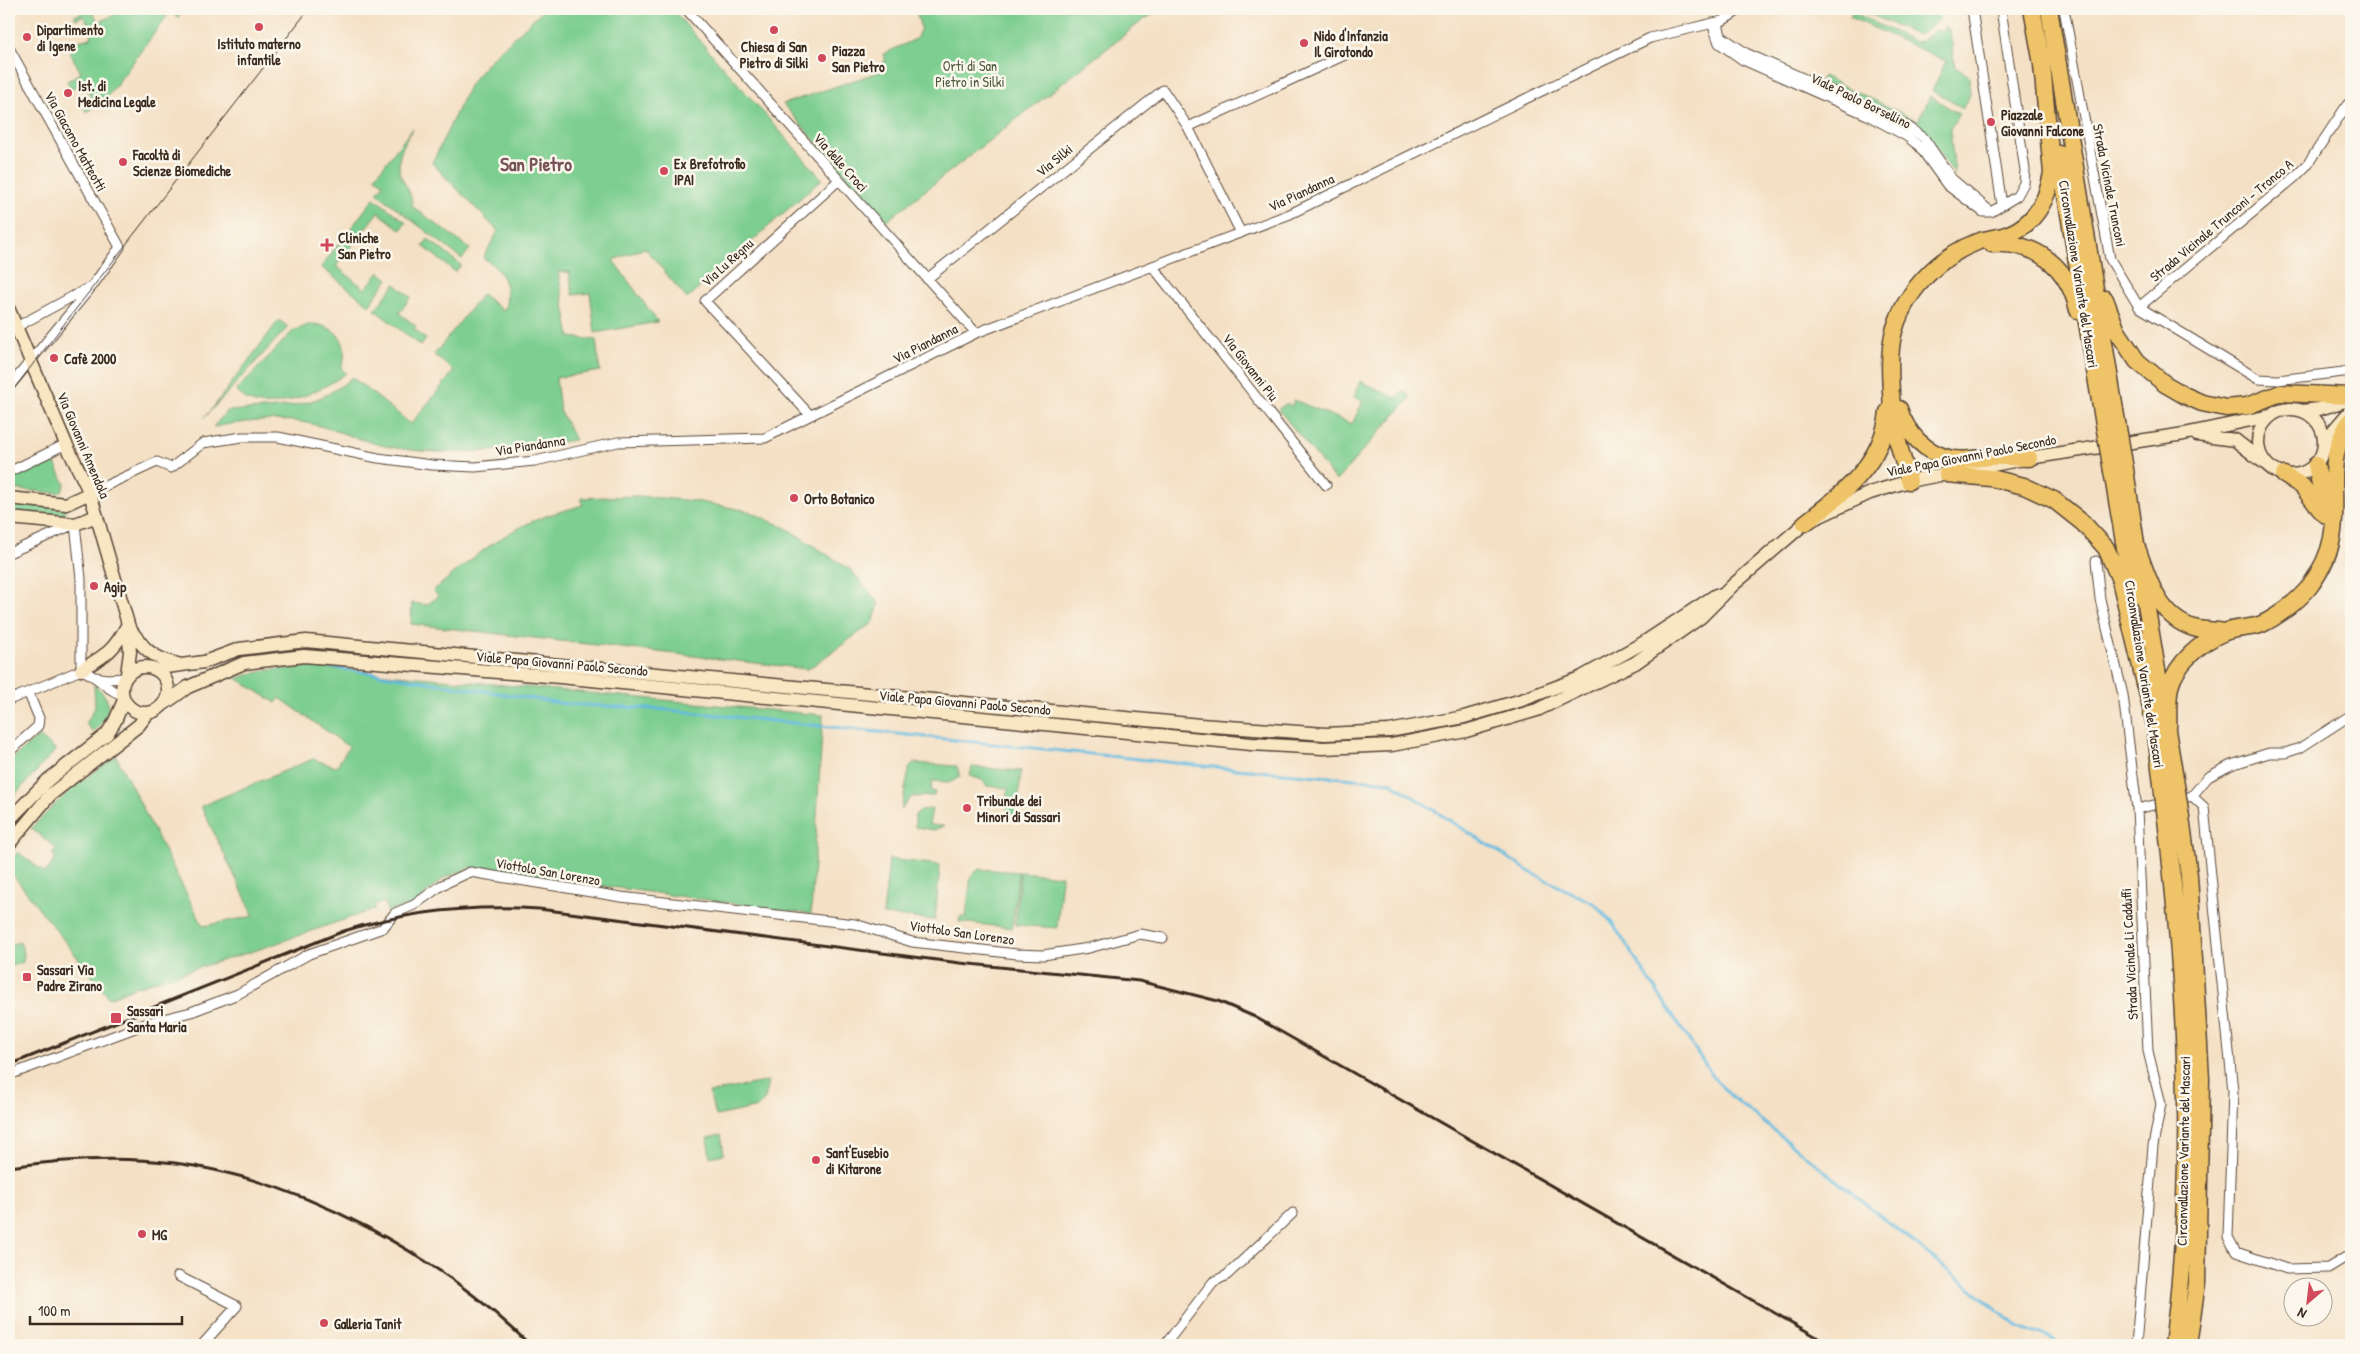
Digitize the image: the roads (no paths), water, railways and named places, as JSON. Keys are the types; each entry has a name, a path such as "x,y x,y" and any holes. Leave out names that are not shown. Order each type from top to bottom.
{"highway":[{"name":"Circonvallazione Variante del Mascari","path":"2032,9 2072,228 2109,412 2162,729 2177,793 2174,818 2173,879 2186,1078 2182,1280 2173,1345"},
{"name":"Circonvallazione Variante del Mascari","path":"2061,9 2084,222 2109,412"},
{"path":"1909,481 1893,421 1890,362 1893,334 1908,300 1920,282 1934,268 1976,242 2006,235 2020,227 2031,220 2045,198 2052,173 2041,54"},
{"path":"2084,222 2107,307 2117,331 2137,361 2165,384 2184,396 2202,403 2226,408 2258,403 2281,394 2351,397"},
{"path":"1965,249 2004,244 2021,245 2043,255 2062,272 2075,298 2109,412"},
{"path":"1891,385 1906,428 1913,438 1930,450 1953,459 2029,458"},
{"path":"1805,523 1855,481 1877,451 1887,427 1891,385"},
{"path":"2162,729 2170,687 2181,666 2197,648 2225,632 2262,624 2287,608 2309,587 2324,563 2332,539 2334,519 2333,466 2339,441 2351,420"},
{"path":"2316,465 2327,518 2324,563"},
{"name":"Circonvallazione Variante del Mascari","path":"2119,470 2135,542 2162,729"},
{"path":"1947,474 1991,478 2024,486 2054,500 2083,523 2106,548 2120,580 2162,729"},
{"path":"2284,475 2302,486 2327,518"},
{"path":"2135,542 2160,603 2175,619 2194,628 2225,632"},
{"name":"Circonvallazione Variante del Mascari","path":"2174,818 2189,875 2201,1079 2197,1283 2188,1345"}],"main road":[{"name":"Via Giovanni Amendola","path":"9,310 13,329 30,360 66,444 90,493 128,624 130,652 126,676"},
{"path":"2351,397 2319,409 2285,409 2270,416 2258,435 2259,451 2266,464 2284,475 2305,473 2316,465 2324,446 2341,420 2351,410"},
{"path":"2302,410 2319,423 2324,433 2324,446"},
{"name":"Viale Papa Giovanni Paolo Secondo","path":"164,704 188,687 244,663 304,656 570,678 1242,743 1323,748 1392,745 1466,731 1537,710 1586,689 1635,663 1701,617 1734,585 1805,523 1870,493 1909,481 2029,458 2184,434 2270,416"},
{"name":"Viale Papa Giovanni Paolo Secondo","path":"2184,434 2209,435 2235,440 2266,464"},
{"path":"9,498 66,504 90,493"},
{"path":"9,518 74,524 97,516"},
{"name":"Viale Papa Giovanni Paolo Secondo","path":"157,670 204,662 239,649 306,641 1200,725 1325,734 1389,731 1464,717 1522,700 1580,678 1643,644 1734,585"},
{"path":"81,670 106,656 118,644 128,624"},
{"name":"Via Giovanni Amendola","path":"128,624 151,653 157,670"},
{"path":"151,653 161,660 182,665"},
{"path":"9,820 48,780 107,734 115,721 119,699 122,686 126,676 140,667 157,670 168,683 167,698 164,704 157,710 148,713 134,710 119,699"},
{"path":"9,844 50,795 139,726 148,713"}],"street":[{"name":"Via delle Croci","path":"686,9 976,333"},
{"name":"Via Piandanna","path":"90,493 157,462 171,468 203,443 242,437 278,437 378,458 432,465 475,467 535,461 618,442 765,438 976,333 1308,206 1650,38 1715,22 1740,9"},
{"path":"1972,9 2002,205 2017,196 2024,183 2025,170 2001,9"},
{"name":"Strada Vicinale Trunconi","path":"2061,9 2110,259 2139,307 2258,379 2278,380 2351,371"},
{"name":"Viale Paolo Borsellino","path":"1715,22 1722,36 1746,53 1873,109 1910,128 1924,138 1952,179 1991,212 2002,205"},
{"name":"Via Giacomo Matteotti","path":"9,48 120,247 93,286"},
{"path":"1188,127 1345,55"},
{"name":"Via Silki","path":"927,280 1163,90 1188,127 1241,233"},
{"name":"Strada Vicinale Trunconi - Tronco A","path":"2139,307 2294,178 2307,165 2347,105 2351,102"},
{"name":"Via Lu Regnu","path":"810,415 705,302 839,180"},
{"name":"Via Giovanni Piu","path":"1153,266 1326,485"},
{"path":"13,329 93,286"},
{"path":"9,387 93,286"},
{"path":"9,472 66,444"},
{"path":"9,553 74,524 81,579 81,670"},
{"name":"Strada Vicinale Li Cadduffi","path":"2096,561 2100,599 2123,695 2137,809 2148,1051 2161,1104 2153,1146 2136,1345"},
{"path":"9,700 81,670 107,679 126,676"},
{"path":"95,676 119,699"},
{"path":"9,752 38,726 39,718 28,692"},
{"path":"2137,809 2177,793 2231,765 2269,753 2285,753 2300,748 2351,715"},
{"path":"2177,793 2204,807 2233,1091 2228,1237 2236,1252 2286,1270 2328,1268 2351,1254"},
{"name":"Viottolo San Lorenzo","path":"9,1076 151,1022 191,1012 238,994 309,954 383,928 395,913 414,905 442,885 470,872 621,897 855,924 912,942 1017,954 1043,955 1089,948 1140,934 1163,938"},
{"path":"1165,1345 1213,1282 1226,1275 1293,1213"},
{"path":"178,1276 236,1306 202,1345"}],"waterway":[{"path":"326,666 566,704 658,709 1224,768 1390,782 1530,872 1595,904 1612,923 1714,1078 1732,1097 2018,1326 2065,1345"}],"tram line":[{"path":"9,395 309,9"}],"railway":[{"path":"9,1065 344,931 416,914 465,909 539,909 960,963 1139,981 1218,1001 1255,1017 1831,1345"},
{"path":"9,1167 92,1159 154,1161 223,1172 271,1186 319,1204 411,1252 454,1281 494,1312 530,1345"}],"place":[{"name":"Istituto materno infantile","path":"259,27"},
{"name":"Chiesa di San Pietro di Silki","path":"774,30"},
{"name":"Dipartimento di Igene","path":"27,37"},
{"name":"Nido d'Infanzia Il Girotondo","path":"1304,43"},
{"name":"Piazza San Pietro","path":"822,58"},
{"name":"Ist. di Medicina Legale","path":"68,93"},
{"name":"Piazzale Giovanni Falcone","path":"1991,122"},
{"name":"Facoltà di Scienze Biomediche","path":"123,162"},
{"name":"Ex Brefotrofio IPAI","path":"664,171"},
{"name":"Cliniche San Pietro","path":"327,245"},
{"name":"Cafè 2000","path":"54,358"},
{"name":"Orto Botanico","path":"794,498"},
{"name":"Agip","path":"94,586"},
{"name":"Tribunale dei Minori di Sassari","path":"967,808"},
{"name":"Sassari Via Padre Zirano","path":"27,977"},
{"name":"Sassari Santa Maria","path":"116,1018"},
{"name":"Sant'Eusebio di Kitarone","path":"816,1160"},
{"name":"MG","path":"142,1234"},
{"name":"Galleria Tanit","path":"324,1323"}],"district":[{"name":"San Pietro","path":"536,164"}],"park label":[{"name":"Orti di San Pietro in Silki","path":"970,74"}]}
